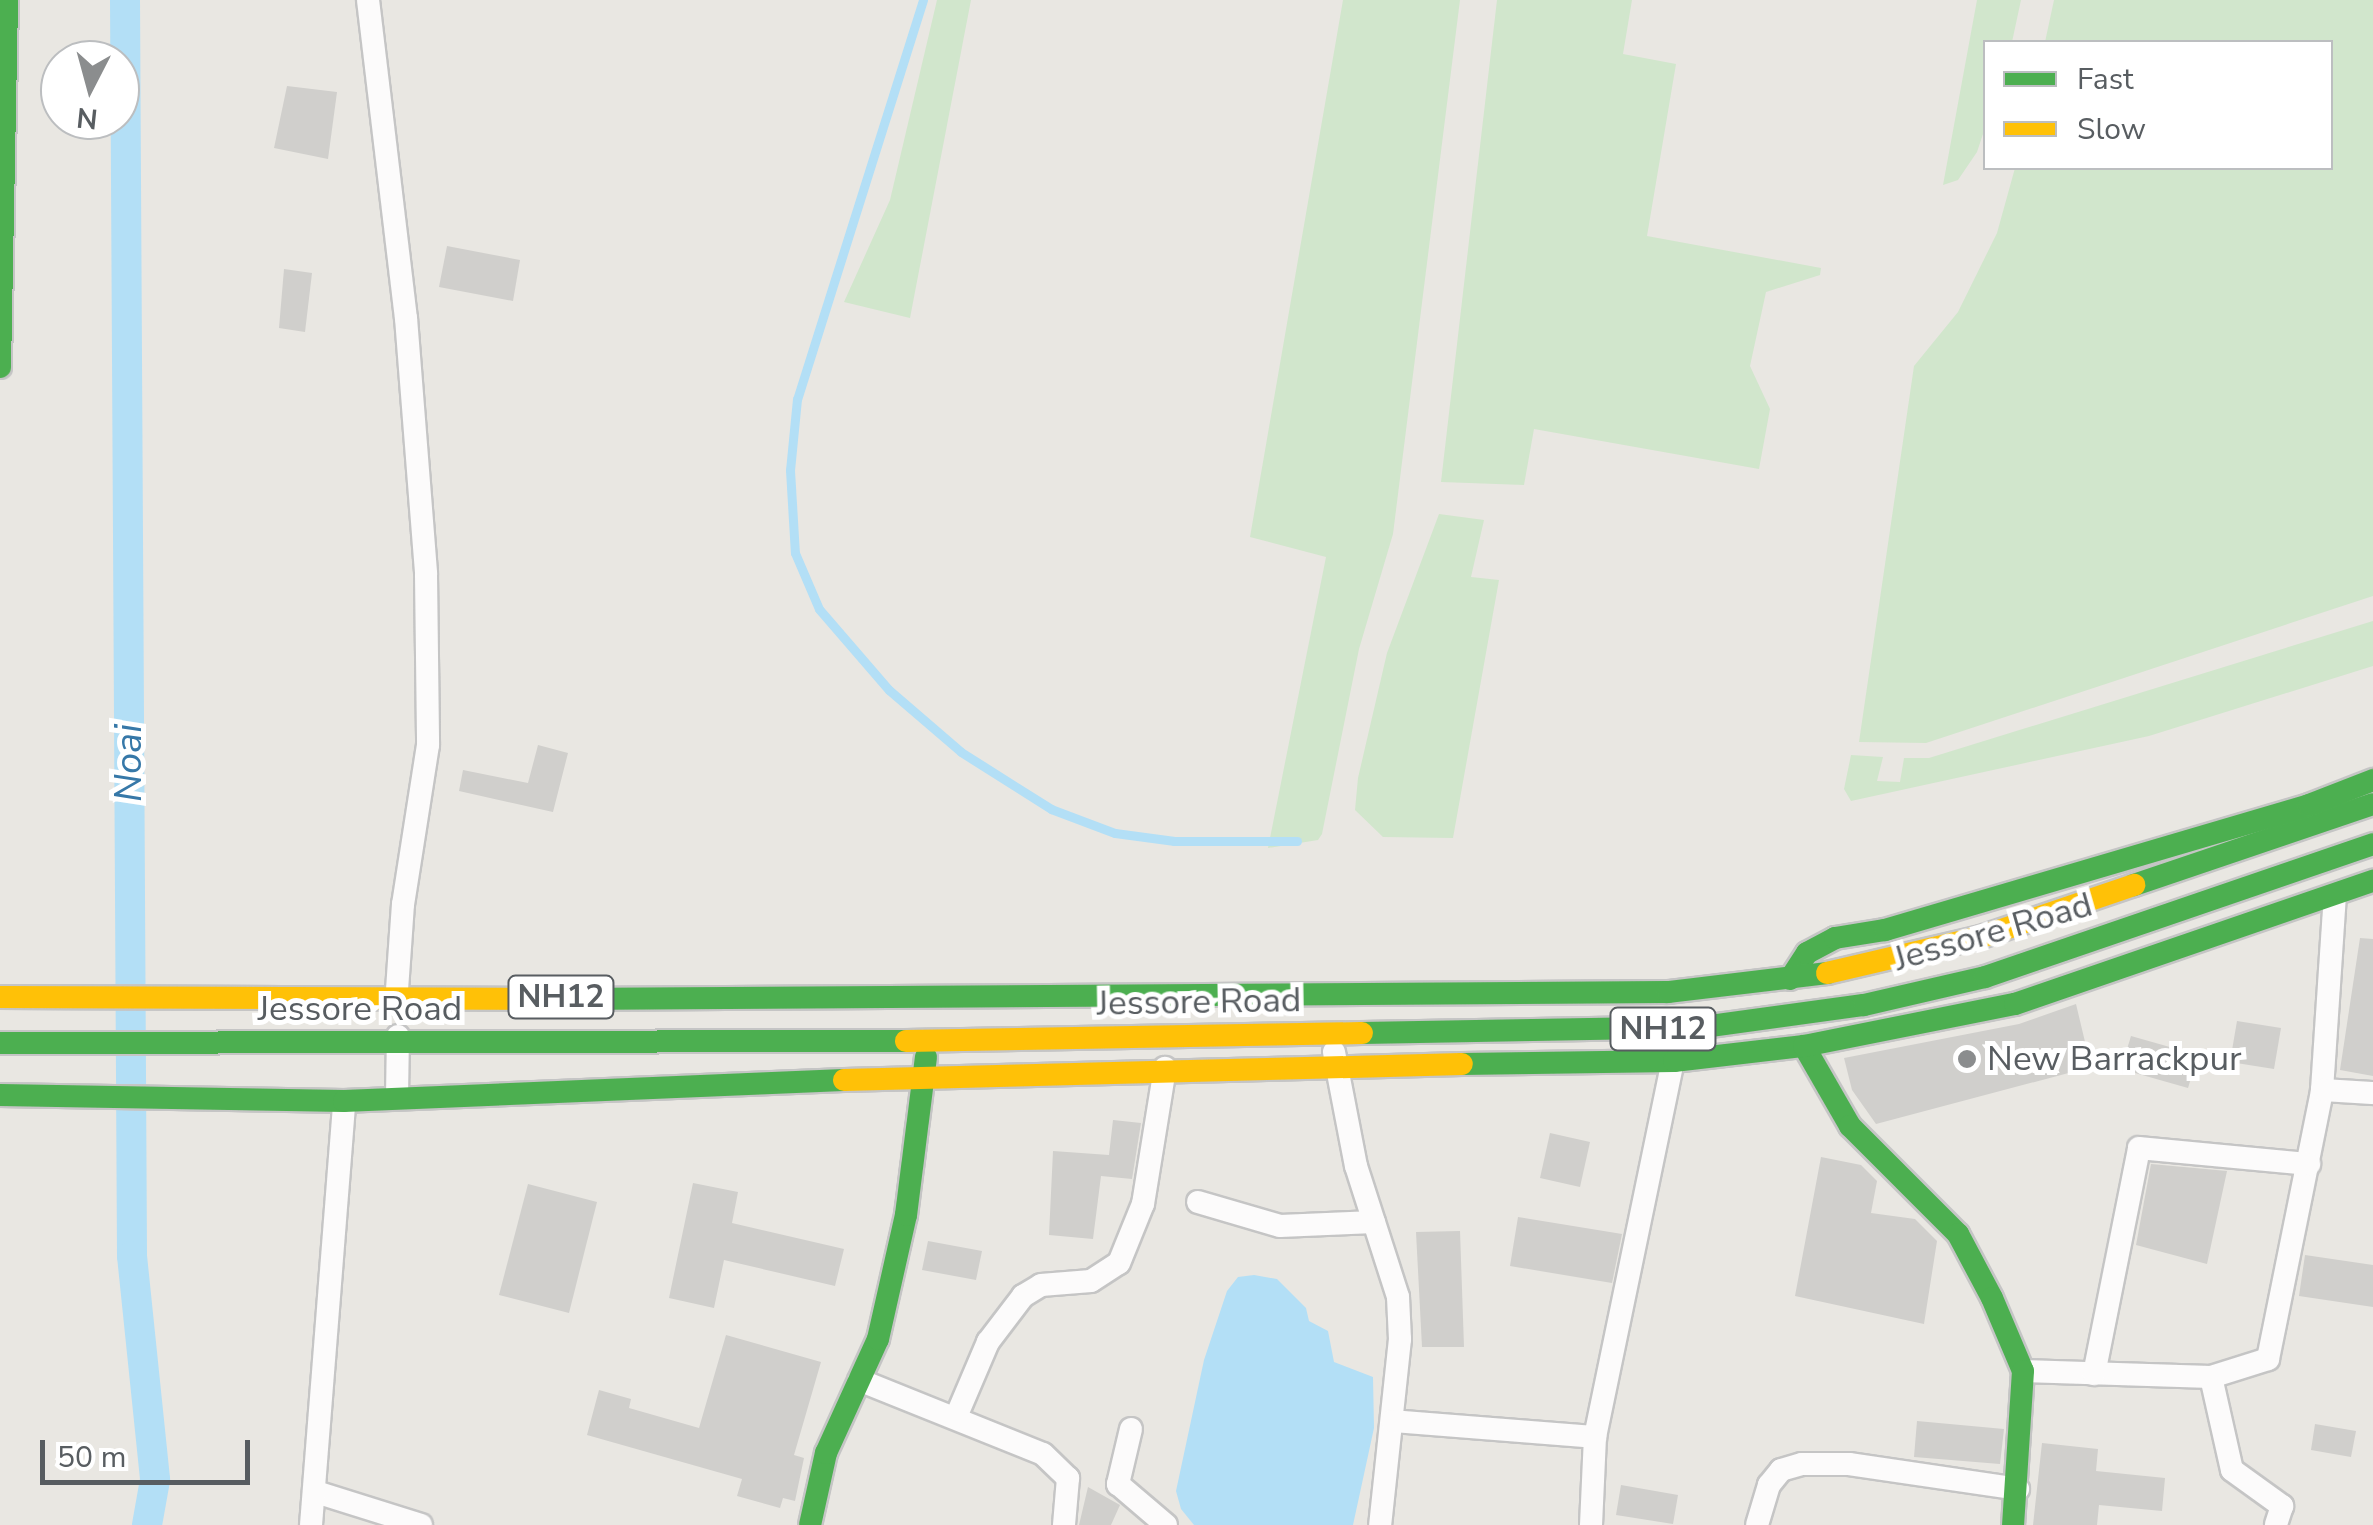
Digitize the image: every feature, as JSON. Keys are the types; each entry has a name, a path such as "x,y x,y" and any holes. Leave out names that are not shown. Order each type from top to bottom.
{"main road":[{"path":"0,368 7,0"},
{"path":"1790,979 1808,953 1835,938 1922,919 2309,806 2373,780"},
{"name":"NH12","path":"5,997 395,994 930,1000 1564,994 1790,979 1981,937 2373,804"},
{"name":"Jessore Road","path":"0,1042 926,1042 1680,1028 1792,1017 1985,978 2373,844"},
{"path":"11,1095 344,1100 1164,1068 1674,1061 1804,1046 2015,1004 2373,881"},
{"path":"810,1525 826,1454 878,1339 906,1216 925,1076 930,1000"},
{"path":"1804,1046 1850,1126 1958,1234 2023,1372 2013,1525"}],"street":[{"path":"368,0 406,318 426,574 428,744 395,994 397,1097"},
{"path":"2023,1372 2212,1377 2268,1359 2322,1090 2335,895"},
{"path":"1591,1525 1595,1437 1680,1028"},
{"path":"1328,1034 1339,1067 1356,1166 1398,1297 1392,1421 1380,1525"},
{"path":"956,1417 988,1342 1023,1296 1041,1286 1091,1282 1120,1264 1142,1204 1164,1068"},
{"path":"2322,1090 2373,1093"},
{"path":"310,1525 316,1492 344,1100"},
{"path":"2094,1374 2139,1148 2309,1164"},
{"path":"1198,1202 1280,1226 1374,1222"},
{"path":"2212,1377 2232,1470 2282,1506 2276,1525"},
{"path":"859,1380 1014,1439 1060,1468 1072,1491 1064,1525"},
{"path":"1392,1421 1595,1437"},
{"path":"1130,1429 1118,1484 1166,1525"},
{"path":"1756,1525 1769,1485 1781,1470 1802,1464 1848,1464 2018,1490"},
{"path":"316,1492 421,1525"}],"green space":[{"path":"937,0 971,0 910,318 844,302 890,200"},
{"path":"1343,0 1460,0 1393,534 1359,649 1322,834 1318,840 1268,848 1326,557 1250,537"},
{"path":"1497,0 1632,0 1623,54 1676,64 1647,236 1821,268 1820,275 1766,292 1750,366 1770,409 1759,469 1534,429 1524,485 1441,482"},
{"path":"1977,0 2021,0 2012,40 1983,40 1983,134 1977,152 1958,180 1943,185"},
{"path":"2054,0 2373,0 2373,596 1926,743 1859,742 1914,366 1958,312 1997,233 2014,170 2333,170 2333,40 2045,40"},
{"path":"1439,514 1484,520 1471,577 1499,580 1453,838 1383,837 1355,810 1358,778 1387,653"},
{"path":"2373,621 2373,666 2149,736 1851,801 1844,789 1851,755 1883,757 1877,781 1900,782 1904,758 1929,758"}],"water":[{"path":"1238,1277 1277,1279 1306,1308 1309,1321 1328,1331 1334,1362 1373,1377 1374,1428 1353,1525 1194,1525 1181,1509 1176,1491 1204,1360 1227,1291"}],"building":[{"path":"287,86 337,92 328,159 274,148"},
{"path":"447,246 520,260 513,301 439,287"},
{"path":"284,269 312,273 305,332 279,328"},
{"path":"538,745 568,753 553,812 459,791 463,770 528,783"},
{"path":"2360,938 2373,939 2373,1076 2340,1070"},
{"name":"New Barrackpur","path":"2076,1004 2091,1067 1876,1124 1852,1090 1844,1058 2019,1024"},
{"path":"2237,1021 2281,1028 2274,1069 2230,1062"},
{"path":"2131,1036 2198,1055 2188,1088 2121,1069"},
{"path":"1113,1120 1141,1123 1132,1179 1101,1176 1093,1239 1049,1235 1053,1151 1109,1155"},
{"path":"1550,1133 1590,1142 1580,1187 1540,1178"},
{"path":"1821,1157 1861,1165 1877,1181 1871,1213 1915,1219 1937,1241 1924,1324 1795,1296"},
{"path":"2151,1164 2227,1171 2207,1264 2136,1245"},
{"path":"693,1183 738,1192 732,1223 844,1249 835,1286 724,1260 714,1308 669,1298"},
{"path":"528,1184 597,1202 569,1313 499,1295"},
{"path":"1518,1217 1622,1234 1612,1283 1510,1266"},
{"path":"1460,1231 1464,1347 1422,1347 1416,1232"},
{"path":"928,1241 982,1251 976,1280 922,1270"},
{"path":"2305,1255 2373,1265 2373,1307 2299,1296"},
{"path":"726,1335 821,1362 794,1455 804,1458 795,1501 783,1498 780,1508 737,1496 742,1479 587,1435 599,1390 631,1399 629,1408 699,1428"},
{"path":"1917,1421 2004,1429 2000,1464 1914,1457"},
{"path":"2315,1424 2356,1431 2351,1457 2311,1450"},
{"path":"2042,1443 2098,1449 2096,1471 2165,1478 2162,1511 2099,1505 2097,1525 2033,1525"},
{"path":"1621,1485 1678,1495 1673,1524 1616,1515"},
{"path":"1088,1487 1120,1505 1111,1525 1079,1525"}],"waterway":[{"name":"Noai","path":"125,0 132,1256 155,1480 147,1525"},
{"path":"923,0 797,399 790,470 795,553 819,609 889,690 961,752 1051,809 1115,833 1174,841 1297,841"}],"traffic: fast":[{"path":"0,367 7,0"},
{"path":"1790,979 1807,953 1835,938 1885,930 2309,805 2373,780"},
{"path":"2134,885 2373,804"},
{"path":"1362,1033 1703,1027 1864,1005 1985,977 2373,844"},
{"path":"1462,1064 1674,1061 1804,1046 2015,1004 2373,881"},
{"path":"565,999 1668,992 1827,973"},
{"path":"0,1043 906,1041"},
{"path":"1804,1046 1850,1126 1958,1234 1992,1298 2023,1371 2013,1525"},
{"path":"810,1525 826,1453 878,1339 906,1215 926,1057"},
{"path":"0,1095 344,1101 844,1080"}],"traffic: slow":[{"path":"1827,973 1981,937 2134,885"},
{"path":"0,997 565,999"},
{"path":"906,1041 1362,1033"},
{"path":"844,1080 1462,1064"}],"place":[{"name":"New Barrackpur","path":"1967,1059"}]}
